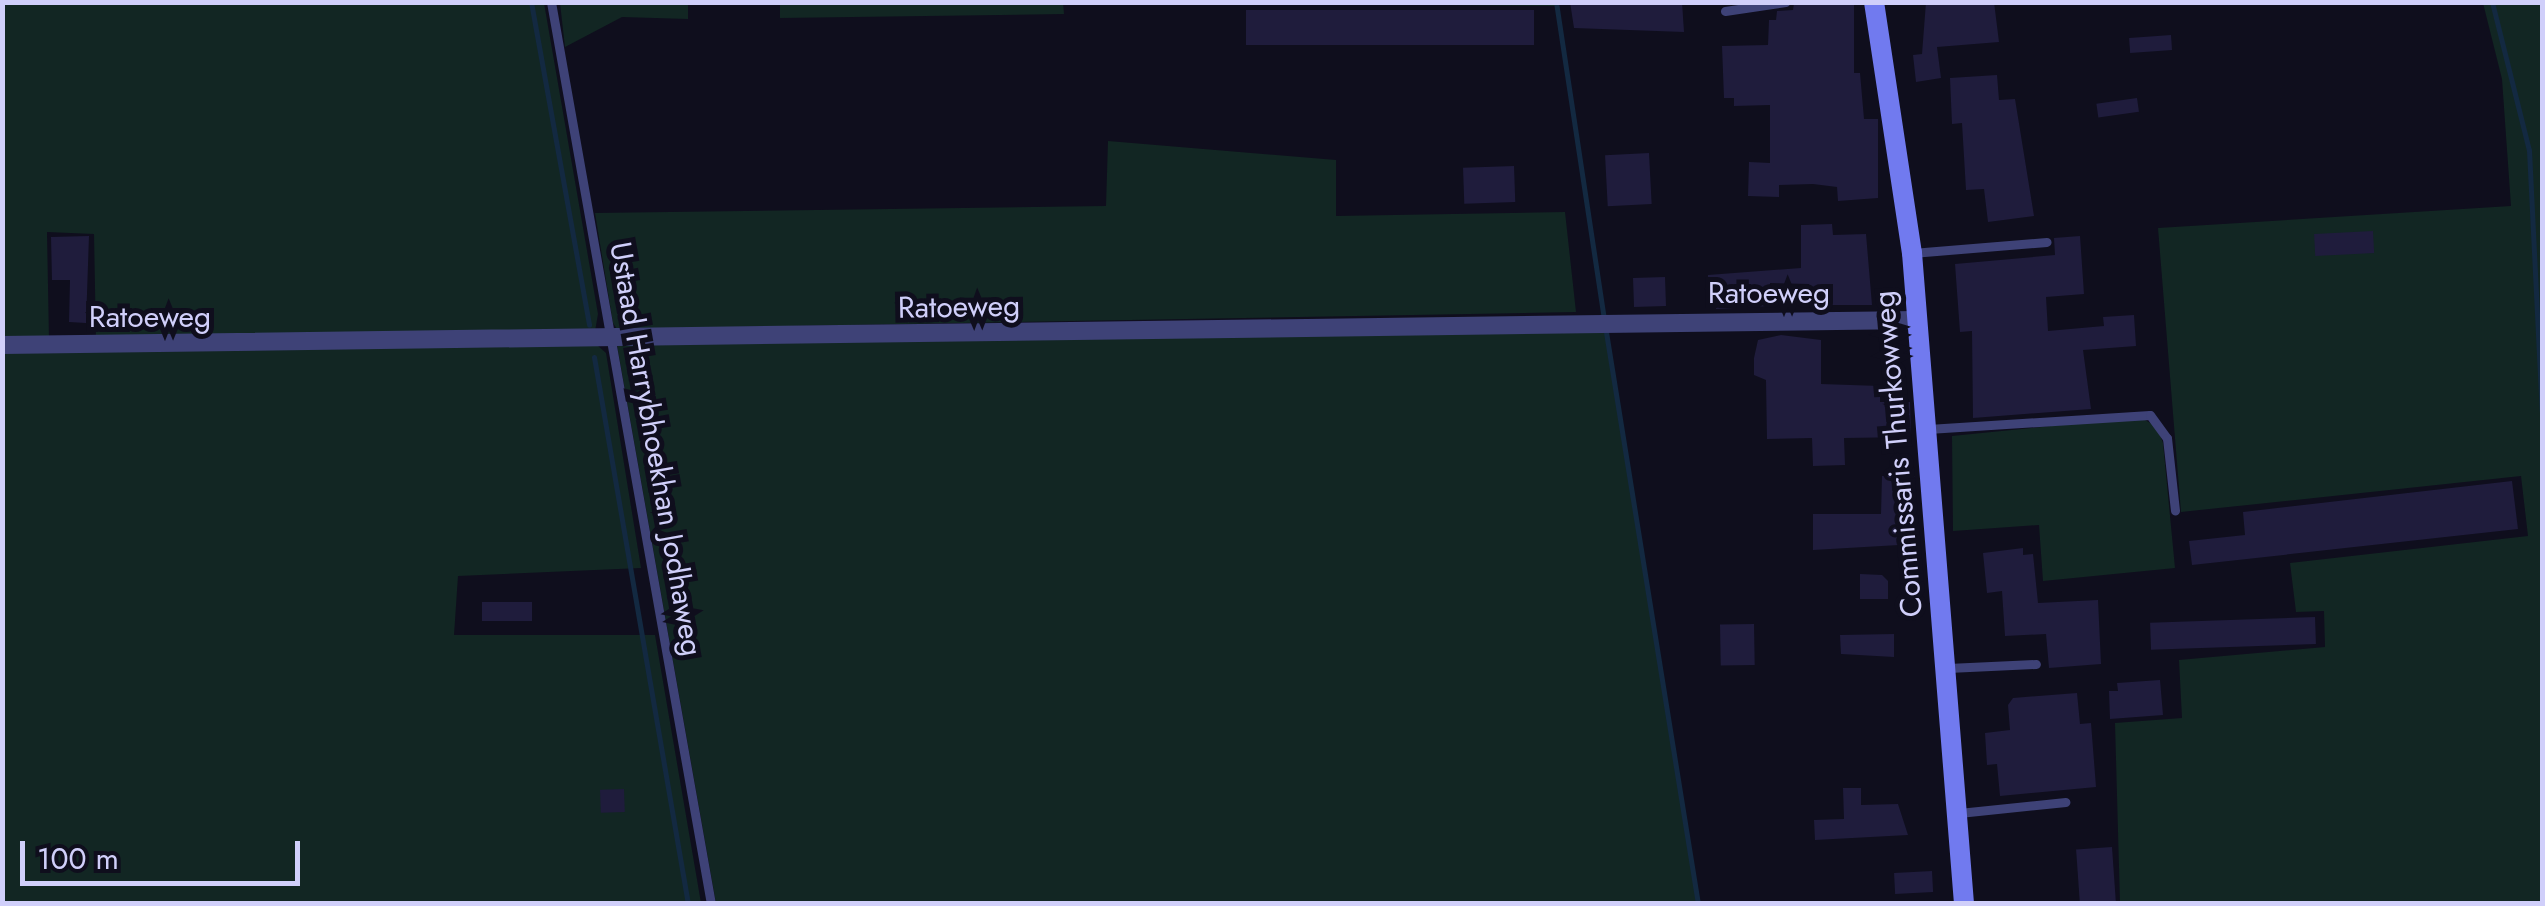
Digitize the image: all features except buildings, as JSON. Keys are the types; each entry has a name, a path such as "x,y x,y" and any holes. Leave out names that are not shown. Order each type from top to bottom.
{"main road":[{"name":"Commissaris Thurkowweg","path":"1874,2 1912,253 1964,904"}],"street":[{"name":"Ratoeweg","path":"2,345 1917,320"}],"lane":[{"name":"Ustaad Harrybhoekhan Jodhaweg","path":"551,2 711,904"},
{"path":"1725,12 1785,2"},
{"path":"1912,253 2047,242"},
{"path":"1928,429 2150,415 2167,438 2175,511"},
{"path":"1945,668 2036,664"},
{"path":"1956,814 2065,802"}],"green space":[{"path":"1063,2 1064,14 780,18 780,3"},
{"path":"1198,2 1554,2 1555,6 1198,3"},
{"path":"2,3 544,3 598,314 595,331 96,341 94,234 47,232 49,339 3,340"},
{"path":"560,3 688,3 688,19 622,17 565,47"},
{"path":"2483,3 2542,3 2542,903 2120,903 2115,723 2182,718 2179,660 2325,647 2324,611 2296,612 2290,563 2528,536 2521,476 2181,512 2158,228 2511,206 2502,79"},
{"path":"1108,141 1336,160 1336,216 1565,212 1576,312 617,329 613,323 595,213 1106,206"},
{"path":"1606,332 1698,903 716,903 617,345"},
{"path":"597,345 606,353 641,568 458,576 454,635 655,635 701,903 3,903 2,350"},
{"path":"2140,417 2157,427 2163,443 2175,568 2043,581 2039,525 1953,531 1952,436"}],"waterway":[{"path":"531,2 589,325"},
{"path":"1556,2 1603,314"},
{"path":"2492,2 2529,150 2542,412"},
{"path":"1606,332 1698,904"},
{"path":"594,357 688,904"}]}
